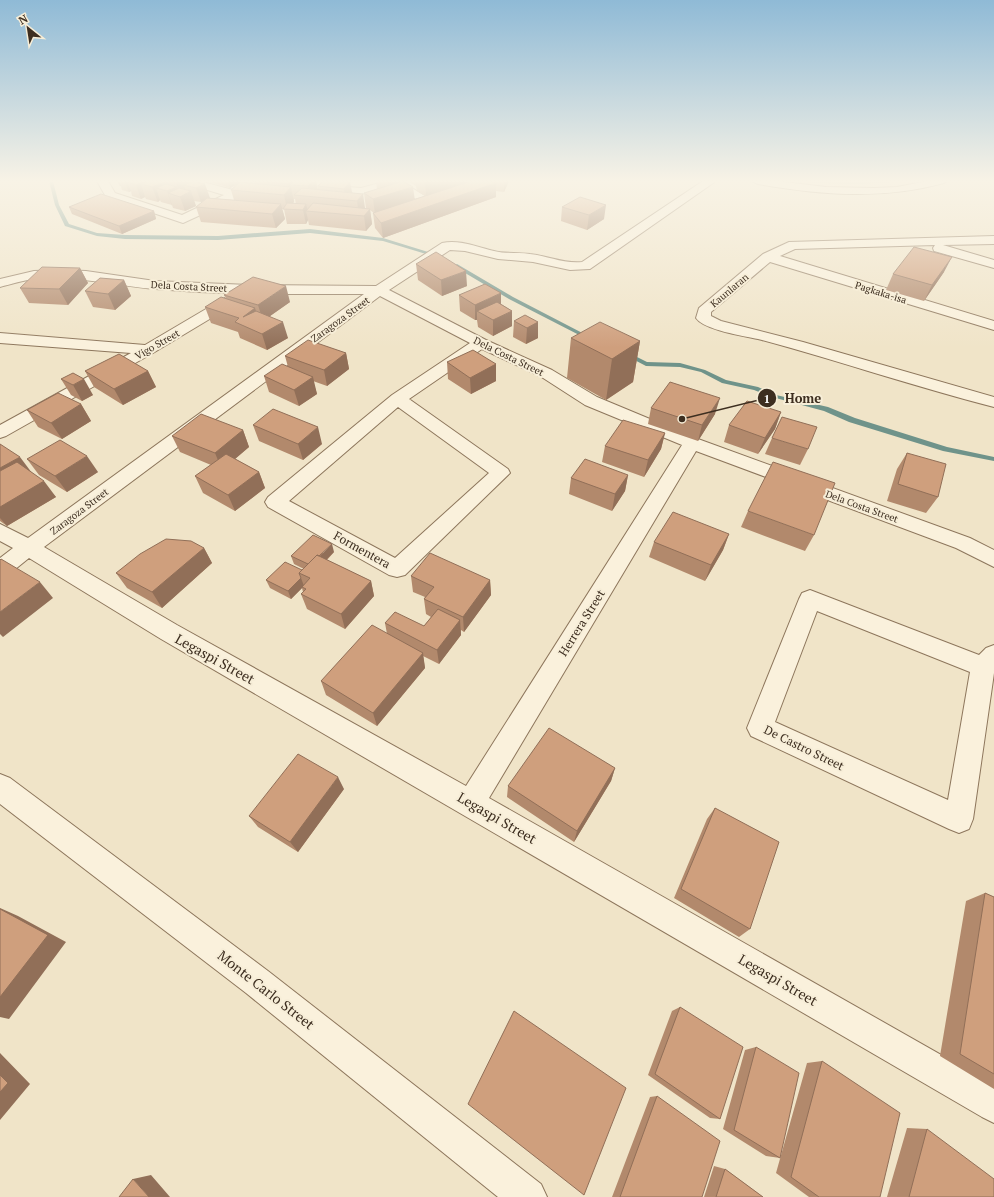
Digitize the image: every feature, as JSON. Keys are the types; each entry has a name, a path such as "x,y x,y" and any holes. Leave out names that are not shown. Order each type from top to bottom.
{"street":[{"name":"Zaragoza Street","path":"0,569 379,290 447,246 460,245 497,255 527,257 575,268 585,266 628,237"},
{"name":"Kaunlaran","path":"994,240 793,246 768,257 704,311 703,318 716,324 798,345 994,402"},
{"path":"919,243 994,264"},
{"name":"Pagkaka-isa","path":"768,257 994,326"},
{"name":"Dela Costa Street","path":"0,282 34,275 62,274 86,275 155,285 249,289 379,290 481,343 546,373 591,401 692,443 963,543 994,559"},
{"name":"Vigo Street","path":"0,432 148,350 249,289"},
{"path":"0,338 148,350"},
{"name":"Formentera","path":"398,399 501,473 397,569 275,502 398,399 481,343"},
{"name":"Herrera Street","path":"471,803 692,443"},
{"name":"Legaspi Street","path":"0,531 169,632 471,803 994,1105"},
{"name":"De Castro Street","path":"810,598 989,661 959,819 760,728 810,598"},
{"name":"Monte Carlo Street","path":"0,787 257,982 528,1197"}],"building":[{"path":"914,247 952,257 932,285 893,274"},
{"path":"436,252 466,271 441,280 416,264"},
{"path":"42,267 80,268 59,289 20,288"},
{"path":"253,277 286,286 258,305 224,295"},
{"path":"100,278 124,280 108,294 85,291"},
{"path":"485,284 501,293 475,305 459,295"},
{"path":"221,297 255,308 243,317 256,311 283,322 262,334 235,322 239,318 205,307"},
{"path":"497,302 512,311 493,320 477,311"},
{"path":"525,315 538,322 527,328 514,321"},
{"path":"600,322 640,341 612,359 571,338"},
{"path":"308,340 346,353 324,370 285,356"},
{"path":"473,350 496,364 470,378 447,362"},
{"path":"119,354 148,371 114,389 85,371"},
{"path":"282,364 313,377 294,390 264,376"},
{"path":"73,373 84,379 73,385 61,379"},
{"path":"670,382 720,398 702,425 651,408"},
{"path":"58,393 81,404 51,423 27,410"},
{"path":"747,401 781,412 765,438 729,425"},
{"path":"273,409 318,427 298,444 253,425"},
{"path":"201,414 243,430 215,453 172,436"},
{"path":"782,417 817,427 808,449 772,438"},
{"path":"623,420 665,433 648,460 605,446"},
{"path":"60,440 87,456 55,476 27,459"},
{"path":"0,444 20,457 0,468"},
{"path":"907,453 946,464 938,497 898,484"},
{"path":"226,454 259,472 228,495 195,476"},
{"path":"585,459 628,475 615,494 571,478"},
{"path":"17,462 44,481 0,507 0,471"},
{"path":"773,462 835,483 814,535 748,511"},
{"path":"673,512 729,534 711,565 654,542"},
{"path":"313,535 332,544 308,564 291,556"},
{"path":"166,539 191,541 204,548 152,592 116,573 140,554"},
{"path":"430,553 490,580 463,617 424,599 434,587 411,576"},
{"path":"317,555 371,581 341,614 301,594 306,589 302,587 310,578 299,573"},
{"path":"1,559 40,582 0,612 0,560"},
{"path":"285,562 302,570 299,573 301,578 288,591 266,580"},
{"path":"438,609 460,620 437,650 385,623 395,612 424,626"},
{"path":"372,625 423,653 373,713 321,681"},
{"path":"549,728 615,768 577,831 508,786"},
{"path":"298,754 338,777 290,842 249,816"},
{"path":"715,808 779,842 750,929 681,889"},
{"path":"985,893 994,897 994,1074 960,1054"},
{"path":"0,909 48,935 0,997"},
{"path":"680,1007 743,1047 720,1119 655,1074"},
{"path":"514,1011 626,1088 584,1195 468,1104"},
{"path":"756,1047 799,1073 780,1158 734,1130"},
{"path":"822,1061 900,1113 880,1197 819,1197 791,1177"},
{"path":"0,1075 8,1083 0,1092"},
{"path":"657,1096 720,1141 702,1197 620,1197"},
{"path":"927,1129 994,1179 994,1197 909,1197"},
{"path":"725,1169 763,1197 716,1197"},
{"path":"133,1179 149,1197 119,1197"}],"waterway":[{"path":"124,237 233,237"},
{"path":"358,237 383,240 438,256"},
{"path":"457,266 511,298 589,338"},
{"path":"627,354 646,364 680,365 703,371 724,382 756,388 774,396 826,409 852,420 946,449 994,459"}],"place":[{"name":"Home","path":"682,419"}]}
